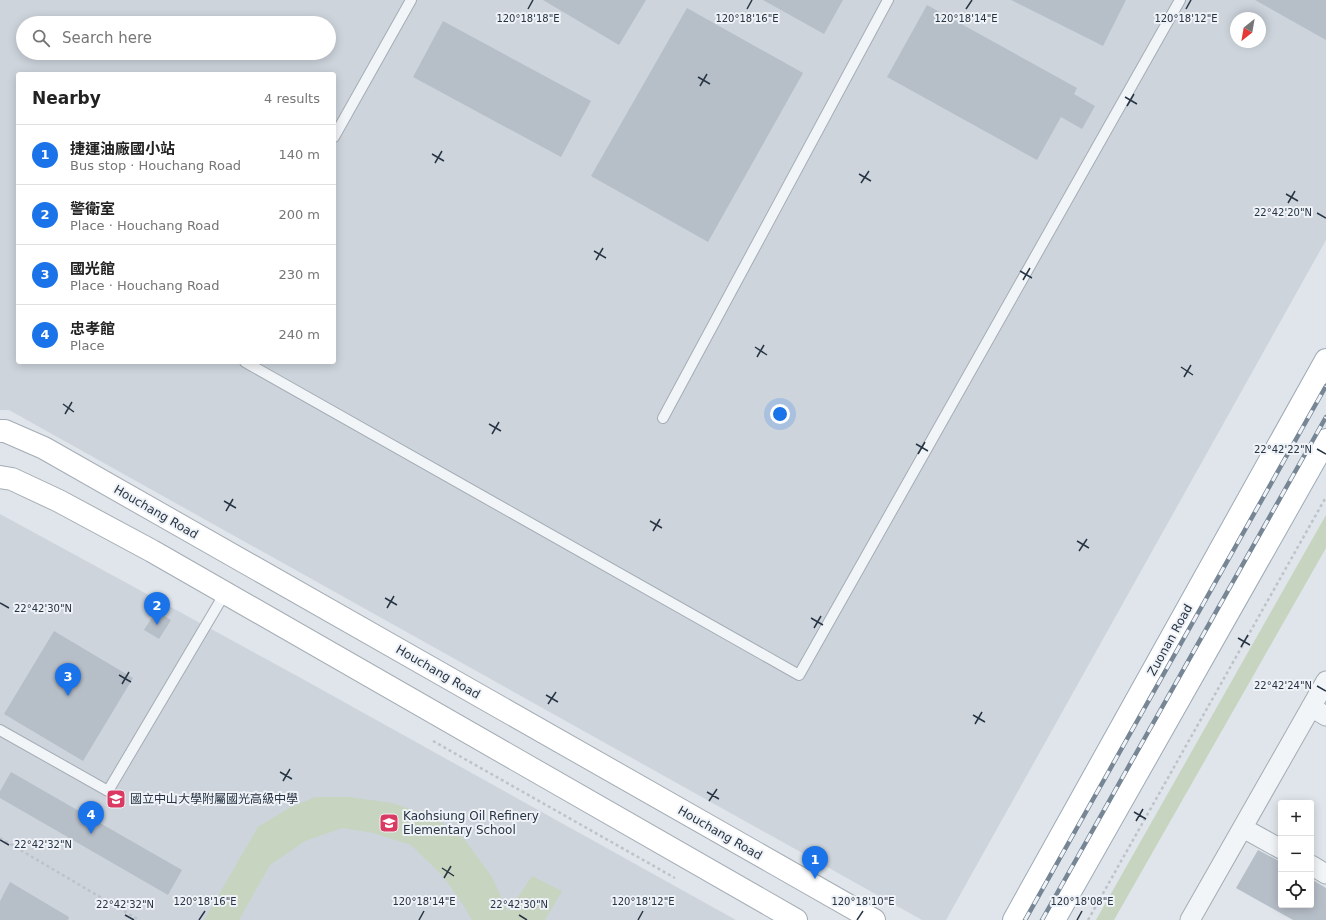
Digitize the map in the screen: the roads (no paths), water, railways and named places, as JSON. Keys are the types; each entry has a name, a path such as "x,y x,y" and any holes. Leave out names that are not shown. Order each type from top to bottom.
{"street":[{"name":"Zuonan Road","path":"1014,920 1326,360"},
{"name":"Houchang Road","path":"0,431 5,431 44,448 874,920"},
{"path":"1054,920 1326,440"},
{"path":"0,476 12,478 59,501 225,593 796,920"},
{"path":"1190,920 1243,828 1318,712 1326,681"},
{"path":"1243,828 1278,847"},
{"path":"1314,867 1326,874"}],"lane":[{"path":"336,133 411,0"},
{"path":"662,418 888,0"},
{"path":"249,364 799,675 1180,0"},
{"path":"0,730 108,791 225,593"}],"railway":[{"path":"1025,920 1326,386"},
{"path":"1042,920 1326,417"}],"place":[{"name":"警衛室","path":"157,625"},
{"name":"國光館","path":"68,696"},
{"name":"國立中山大學附屬國光高級中學","path":"116,799"},
{"name":"Kaohsiung Oil Refinery Elementary School","path":"389,823"},
{"name":"忠孝館","path":"91,834"},
{"name":"捷運油廠國小站","path":"815,879"}]}
